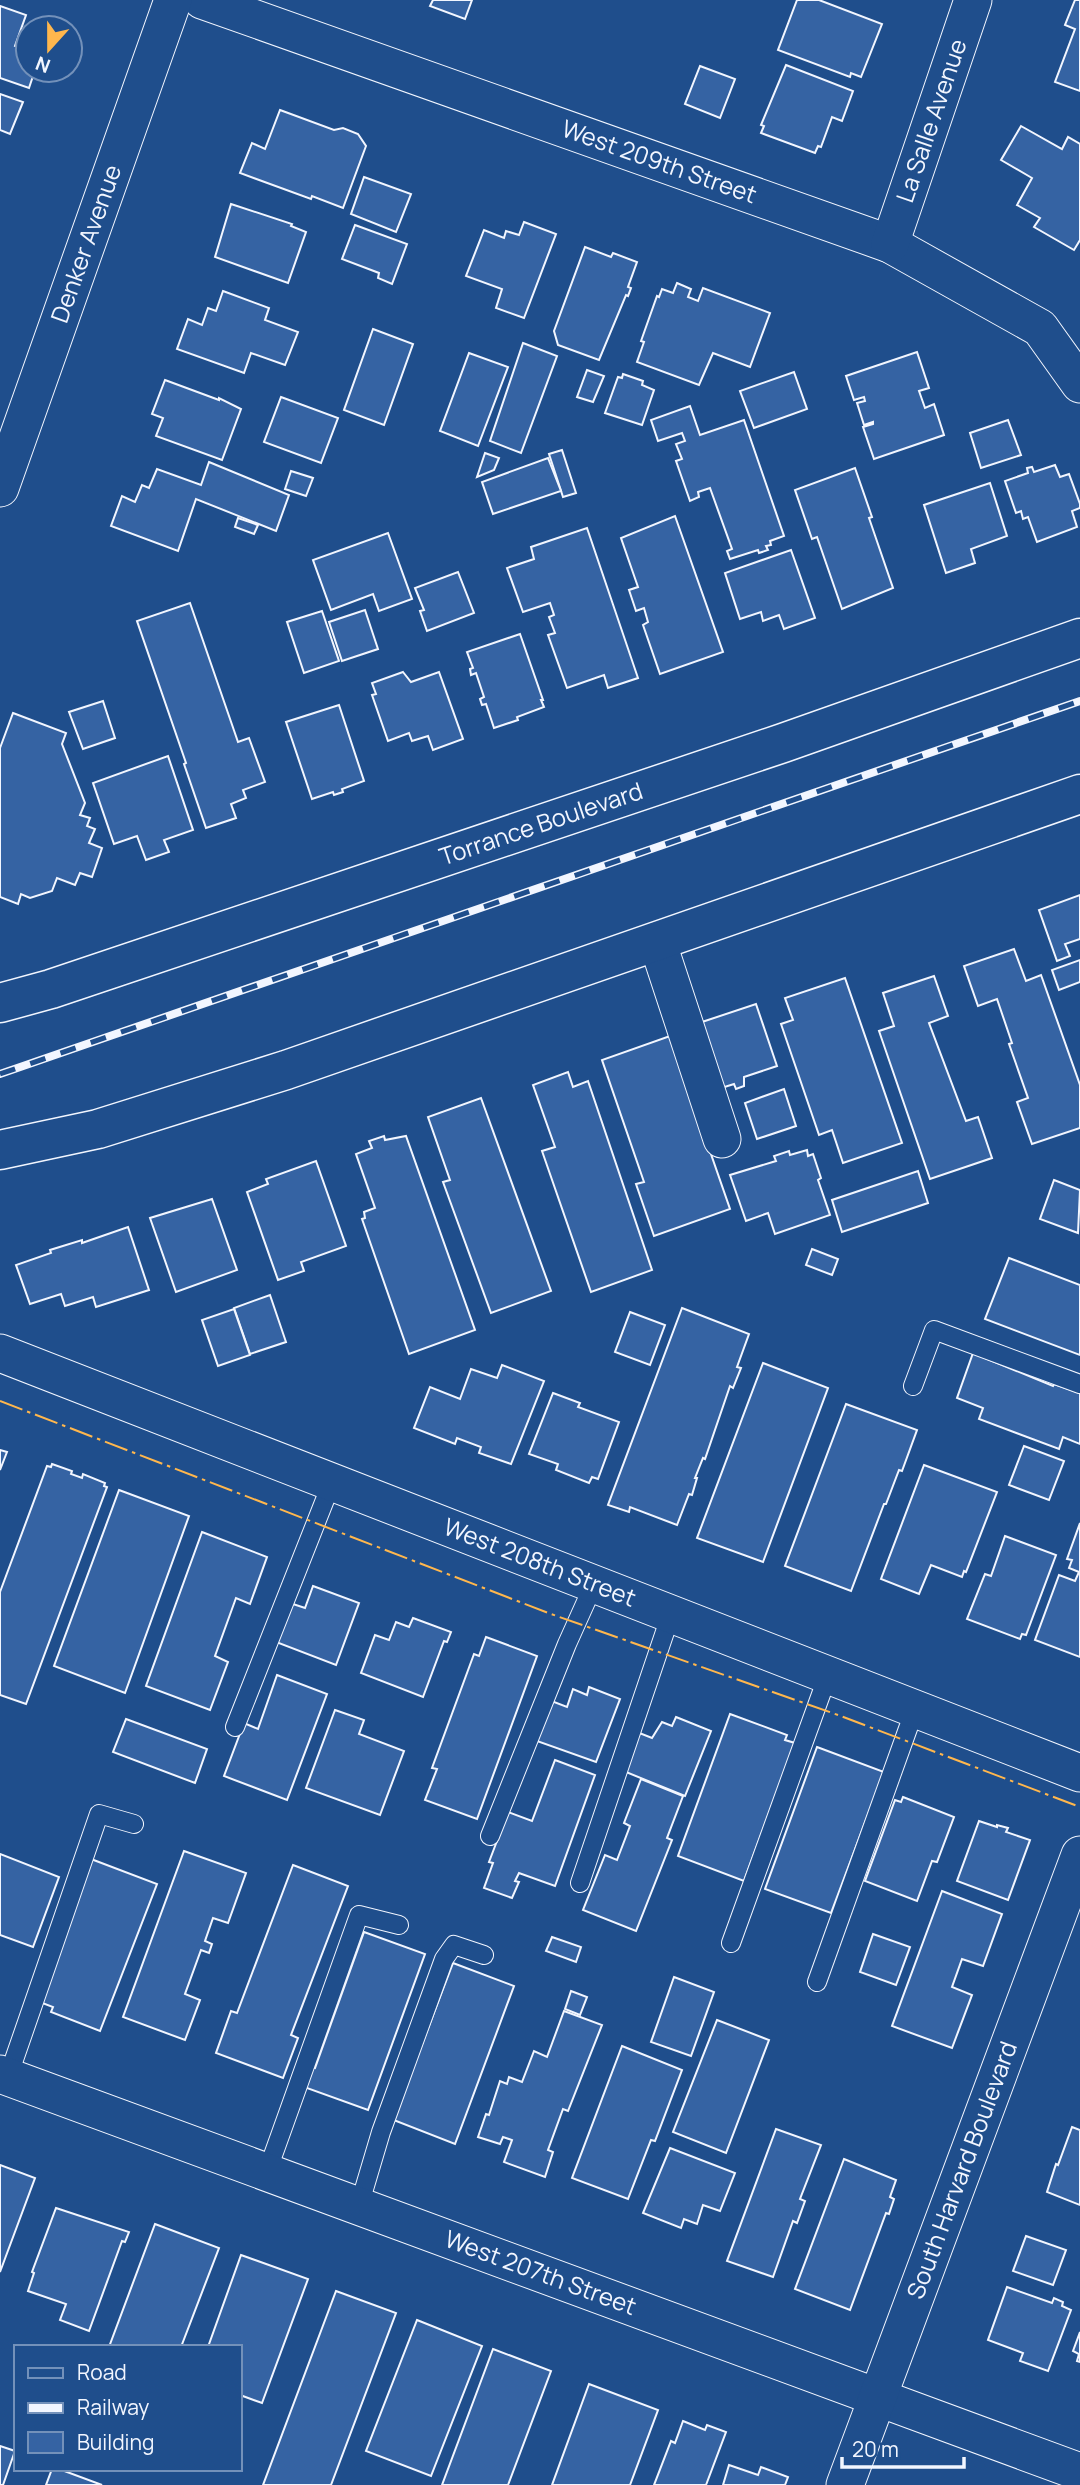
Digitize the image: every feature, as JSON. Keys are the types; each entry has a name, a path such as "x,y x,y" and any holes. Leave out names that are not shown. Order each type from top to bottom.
{"main road":[{"name":"Torrance Boulevard","path":"0,1003 51,989 731,760 1080,638"},
{"path":"2,1151 98,1129 286,1070 1080,794"}],"street":[{"name":"Denker Avenue","path":"0,488 173,0"},
{"name":"West 209th Street","path":"202,0 890,244 1040,328 1080,384"},
{"name":"La Salle Avenue","path":"890,244 973,0"},
{"path":"657,941 722,1139"},
{"name":"West 208th Street","path":"0,1353 1080,1773"},
{"name":"South Harvard Boulevard","path":"845,2485 1080,1855"},
{"name":"West 207th Street","path":"4,2075 1080,2472"}],"lane":[{"path":"913,1386 934,1330 1080,1384"},
{"path":"235,1727 332,1482"},
{"path":"490,1836 594,1584"},
{"path":"580,1883 671,1614"},
{"path":"731,1942 828,1675"},
{"path":"817,1982 915,1709"},
{"path":"4,2075 99,1814 134,1824"},
{"path":"267,2172 359,1915 399,1924"},
{"path":"359,2206 381,2132 444,1959 454,1945 484,1955"}],"building":[{"path":"433,0 472,0 465,19 430,6"},
{"path":"797,0 819,0 882,24 861,77 851,73 850,77 778,50"},
{"path":"1075,0 1080,0 1080,91 1055,82 1075,29 1065,25"},
{"path":"0,6 23,14 14,14 14,83 0,78"},
{"path":"786,65 853,91 842,121 832,117 821,147 818,146 815,153 761,133 764,126 761,125"},
{"path":"700,66 735,79 720,118 685,104"},
{"path":"0,94 23,102 10,134 0,130"},
{"path":"280,110 334,130 343,128 358,134 366,146 343,208 240,173 252,143 265,149"},
{"path":"1021,126 1062,149 1068,137 1080,144 1080,240 1074,250 1034,227 1040,218 1017,205 1032,178 1001,160"},
{"path":"364,177 411,194 396,232 351,214"},
{"path":"231,204 292,224 291,226 306,232 288,283 215,257"},
{"path":"524,222 556,234 524,318 496,308 502,289 466,276 484,230 504,238 506,231 519,235"},
{"path":"355,225 407,244 392,284 378,278 379,273 342,259"},
{"path":"585,247 611,257 613,253 637,262 628,287 631,288 628,296 626,295 599,360 558,345 554,331"},
{"path":"677,283 691,289 688,297 698,301 703,288 770,313 750,367 713,353 699,385 637,362 644,342 641,341 657,296 659,297 662,289 673,293"},
{"path":"223,291 269,308 265,320 298,332 285,365 251,353 244,373 177,349 188,319 202,325 208,308 216,311"},
{"path":"373,329 413,344 384,425 344,410"},
{"path":"523,343 557,356 521,453 490,441"},
{"path":"917,352 929,388 919,391 925,408 934,404 944,435 874,459 863,427 873,422 864,425 857,403 865,401 864,397 854,400 846,376"},
{"path":"469,353 508,367 478,446 440,431"},
{"path":"587,370 604,376 593,402 577,397"},
{"path":"794,372 807,409 754,428 740,391"},
{"path":"623,374 643,381 642,385 654,390 642,425 605,413 618,377 622,378"},
{"path":"165,380 219,398 241,409 222,460 156,436 163,418 152,414"},
{"path":"281,397 338,418 321,463 264,442"},
{"path":"690,406 700,435 744,420 784,536 770,541 771,545 766,546 768,550 759,553 758,550 730,559 727,551 732,549 710,488 698,492 699,497 690,501 676,461 682,459 676,444 685,441 682,433 658,441 651,420"},
{"path":"1008,420 1021,455 981,468 970,433"},
{"path":"562,450 576,493 563,497 549,454"},
{"path":"485,453 499,458 494,470 477,477"},
{"path":"548,458 561,491 493,514 482,482"},
{"path":"209,462 289,495 276,531 196,499 178,551 111,526 122,496 135,502 142,485 149,488 157,469 201,485"},
{"path":"1055,465 1060,477 1069,474 1080,504 1080,508 1072,511 1077,527 1037,542 1028,517 1023,519 1021,511 1016,513 1005,481 1028,473 1027,468 1032,467 1034,472"},
{"path":"855,468 893,588 842,609 817,537 812,539 795,490"},
{"path":"291,471 313,478 306,496 285,489"},
{"path":"990,483 1007,536 971,549 975,563 946,573 924,505"},
{"path":"675,516 723,652 660,674 643,625 648,622 644,608 636,611 629,590 638,587 621,538"},
{"path":"238,518 258,525 254,534 235,527"},
{"path":"587,528 638,678 608,688 604,675 567,688 548,635 555,633 549,617 554,615 550,603 523,612 507,568 534,559 531,547"},
{"path":"388,533 412,599 379,611 373,594 331,610 313,560"},
{"path":"791,550 815,618 784,629 779,615 763,621 761,612 740,619 725,573"},
{"path":"458,572 474,613 427,631 420,611 424,610 415,588"},
{"path":"190,603 238,742 249,738 265,782 243,790 246,798 231,804 236,818 206,828 137,621"},
{"path":"365,610 378,649 342,661 329,622"},
{"path":"322,611 339,661 304,673 287,622"},
{"path":"520,634 544,707 494,728 486,704 482,705 480,699 484,697 476,673 471,675 470,669 473,668 467,652"},
{"path":"403,672 411,682 439,672 463,739 433,750 428,736 412,741 409,733 388,741 372,695 376,694 372,683"},
{"path":"103,701 115,738 83,749 69,712"},
{"path":"339,705 364,781 342,789 343,792 334,795 333,792 312,799 286,722"},
{"path":"13,713 66,733 62,744 85,803 80,815 90,818 87,826 95,829 89,843 102,848 92,877 80,873 75,885 57,878 52,891 30,898 21,894 18,904 0,897 0,748"},
{"path":"168,756 193,830 164,840 169,852 146,860 137,836 114,844 93,783"},
{"path":"1080,895 1080,939 1065,944 1070,956 1057,961 1039,910"},
{"path":"1014,949 1026,981 1041,975 1080,1085 1080,1128 1032,1144 1017,1102 1028,1098 997,999 978,1006 964,966"},
{"path":"1080,960 1080,982 1059,990 1052,970"},
{"path":"934,976 948,1016 929,1023 966,1121 978,1117 992,1158 930,1179 879,1031 894,1026 883,993"},
{"path":"845,978 902,1143 843,1163 832,1130 819,1135 781,1024 793,1020 785,998"},
{"path":"756,1004 777,1066 744,1077 744,1086 736,1089 734,1084 715,1090 693,1025"},
{"path":"670,1036 730,1209 654,1236 636,1184 644,1182 602,1060"},
{"path":"568,1072 573,1087 588,1081 652,1270 591,1292 542,1151 555,1147 533,1085"},
{"path":"784,1089 796,1126 757,1139 745,1103"},
{"path":"481,1098 551,1291 491,1313 443,1182 450,1180 428,1117"},
{"path":"384,1136 385,1140 406,1136 475,1330 409,1354 362,1219 365,1218 364,1212 375,1208 356,1154 372,1148 369,1141"},
{"path":"807,1150 808,1156 813,1154 821,1178 818,1180 830,1215 775,1234 768,1213 746,1221 730,1175 776,1161 774,1156 789,1151 790,1155"},
{"path":"316,1161 346,1246 301,1262 304,1271 278,1280 247,1192 268,1184 266,1179"},
{"path":"918,1171 928,1203 842,1232 832,1200"},
{"path":"1054,1180 1080,1190 1078,1233 1040,1219"},
{"path":"212,1199 237,1270 176,1292 150,1218"},
{"path":"128,1227 149,1290 96,1307 93,1297 65,1306 61,1294 30,1304 16,1265 51,1253 50,1250 82,1240 82,1243"},
{"path":"812,1249 838,1259 832,1275 806,1265"},
{"path":"1009,1258 1080,1285 1080,1355 985,1319"},
{"path":"270,1295 286,1342 250,1354 234,1308"},
{"path":"682,1308 749,1334 737,1367 741,1368 733,1388 730,1386 705,1459 703,1458 695,1478 692,1495 689,1494 677,1525 630,1507 629,1512 608,1505"},
{"path":"234,1309 250,1355 218,1366 202,1320"},
{"path":"630,1312 665,1325 650,1365 615,1352"},
{"path":"973,1353 1053,1386 1054,1384 1080,1393 1080,1444 1063,1437 1059,1449 979,1419 983,1408 957,1398"},
{"path":"763,1363 828,1388 763,1562 697,1538"},
{"path":"502,1365 544,1381 511,1464 479,1453 481,1447 457,1438 455,1444 414,1428 430,1387 460,1399 471,1369 497,1378"},
{"path":"553,1393 580,1403 578,1407 619,1422 598,1479 592,1477 589,1483 556,1470 558,1464 529,1454"},
{"path":"846,1404 917,1430 902,1471 899,1470 884,1504 851,1591 785,1566"},
{"path":"1024,1446 1064,1461 1049,1500 1009,1485"},
{"path":"0,1450 7,1452 0,1470"},
{"path":"52,1464 72,1471 71,1474 82,1478 83,1474 105,1483 104,1486 107,1487 26,1704 0,1695 0,1592 47,1466 51,1467"},
{"path":"924,1465 997,1492 966,1572 964,1571 962,1577 931,1565 919,1594 881,1579"},
{"path":"119,1490 189,1516 125,1693 54,1666"},
{"path":"1080,1523 1080,1657 1035,1640 1059,1575 1075,1581 1079,1572 1069,1568 1072,1560 1067,1559"},
{"path":"202,1532 267,1557 250,1604 236,1598 215,1656 228,1662 210,1710 146,1686"},
{"path":"1005,1536 1056,1555 1026,1635 1022,1634 1020,1639 967,1619 985,1574 991,1576"},
{"path":"313,1586 359,1603 336,1665 276,1642 290,1603 305,1608"},
{"path":"413,1618 451,1632 447,1642 444,1641 423,1697 361,1673 375,1635 389,1640 396,1622 409,1627"},
{"path":"486,1637 537,1656 477,1819 425,1800 437,1769 432,1768 474,1654 479,1656"},
{"path":"277,1675 327,1694 287,1800 224,1776 244,1723 258,1729"},
{"path":"589,1687 620,1699 596,1762 534,1740 549,1700 567,1707 573,1689 587,1695"},
{"path":"335,1710 364,1720 359,1734 404,1751 380,1815 306,1788"},
{"path":"730,1714 787,1735 785,1740 795,1743 744,1881 678,1856"},
{"path":"676,1717 711,1731 685,1796 621,1770 637,1732 652,1738 662,1722 672,1726"},
{"path":"126,1719 207,1749 195,1783 113,1752"},
{"path":"817,1747 884,1772 831,1913 765,1889"},
{"path":"555,1760 595,1775 555,1886 519,1873 515,1881 519,1882 512,1898 484,1888 493,1863 489,1862 508,1812 532,1821"},
{"path":"641,1779 683,1796 667,1838 672,1840 636,1931 583,1910 605,1855 617,1860 630,1826 624,1823"},
{"path":"903,1797 954,1817 937,1862 932,1861 917,1901 865,1881 895,1800 901,1802"},
{"path":"979,1821 1008,1828 1006,1832 1030,1840 1008,1900 957,1881"},
{"path":"184,1851 246,1873 228,1923 213,1918 205,1941 212,1944 209,1953 201,1950 185,1994 200,2000 185,2040 123,2017"},
{"path":"0,1854 59,1877 33,1947 0,1935"},
{"path":"91,1859 157,1884 100,2031 51,2012 53,2007 37,2001"},
{"path":"293,1865 348,1886 291,2035 298,2038 283,2078 216,2053 231,2011 237,2013"},
{"path":"942,1891 1002,1914 983,1966 962,1959 952,1987 972,1995 952,2048 892,2026"},
{"path":"364,1932 425,1954 368,2110 304,2087 311,2067 315,2068"},
{"path":"873,1934 910,1947 896,1985 860,1972"},
{"path":"552,1937 581,1947 576,1962 546,1951"},
{"path":"453,1963 514,1986 455,2144 391,2119"},
{"path":"674,1977 714,1992 691,2056 651,2042"},
{"path":"571,1991 587,1997 580,2015 565,2009"},
{"path":"564,2011 602,2025 568,2111 563,2109 548,2150 553,2152 545,2177 504,2162 512,2140 503,2137 500,2144 478,2137 486,2114 489,2115 500,2081 507,2084 509,2077 522,2082 534,2051 547,2057"},
{"path":"717,2020 769,2040 726,2153 673,2132"},
{"path":"622,2046 682,2070 655,2141 651,2140 628,2199 572,2178"},
{"path":"1072,2127 1080,2130 1080,2205 1047,2192"},
{"path":"776,2129 821,2145 800,2199 805,2201 797,2223 793,2221 773,2277 727,2261"},
{"path":"670,2148 735,2173 720,2211 703,2205 697,2224 684,2219 681,2228 643,2213"},
{"path":"844,2159 896,2180 890,2197 894,2199 889,2214 886,2213 850,2310 795,2289"},
{"path":"0,2165 35,2178 0,2272"},
{"path":"56,2208 129,2232 125,2242 122,2241 89,2331 60,2320 66,2304 28,2291 34,2273 32,2272"},
{"path":"155,2224 219,2248 182,2345 110,2345"},
{"path":"1026,2236 1066,2250 1053,2285 1013,2271"},
{"path":"241,2255 308,2279 262,2403 242,2396 242,2345 209,2345"},
{"path":"1007,2287 1052,2303 1054,2298 1071,2310 1048,2371 1020,2361 1023,2353 988,2340"},
{"path":"336,2291 396,2313 331,2485 263,2485"},
{"path":"417,2320 482,2346 431,2476 366,2451"},
{"path":"1080,2332 1080,2362 1077,2361 1079,2354 1073,2351"},
{"path":"493,2349 551,2371 508,2485 442,2485"},
{"path":"589,2384 658,2410 630,2485 552,2485"},
{"path":"683,2421 705,2430 707,2425 726,2432 706,2485 654,2485 671,2441 675,2443"},
{"path":"0,2446 14,2451 14,2454 3,2485 0,2485"},
{"path":"729,2465 758,2475 761,2467 788,2477 785,2485 723,2485"},
{"path":"51,2471 64,2471 102,2485 46,2485"}],"railway":[{"path":"0,1074 1080,701"}],"power":[{"path":"0,1401 551,1614 838,1715 1080,1807"}]}
